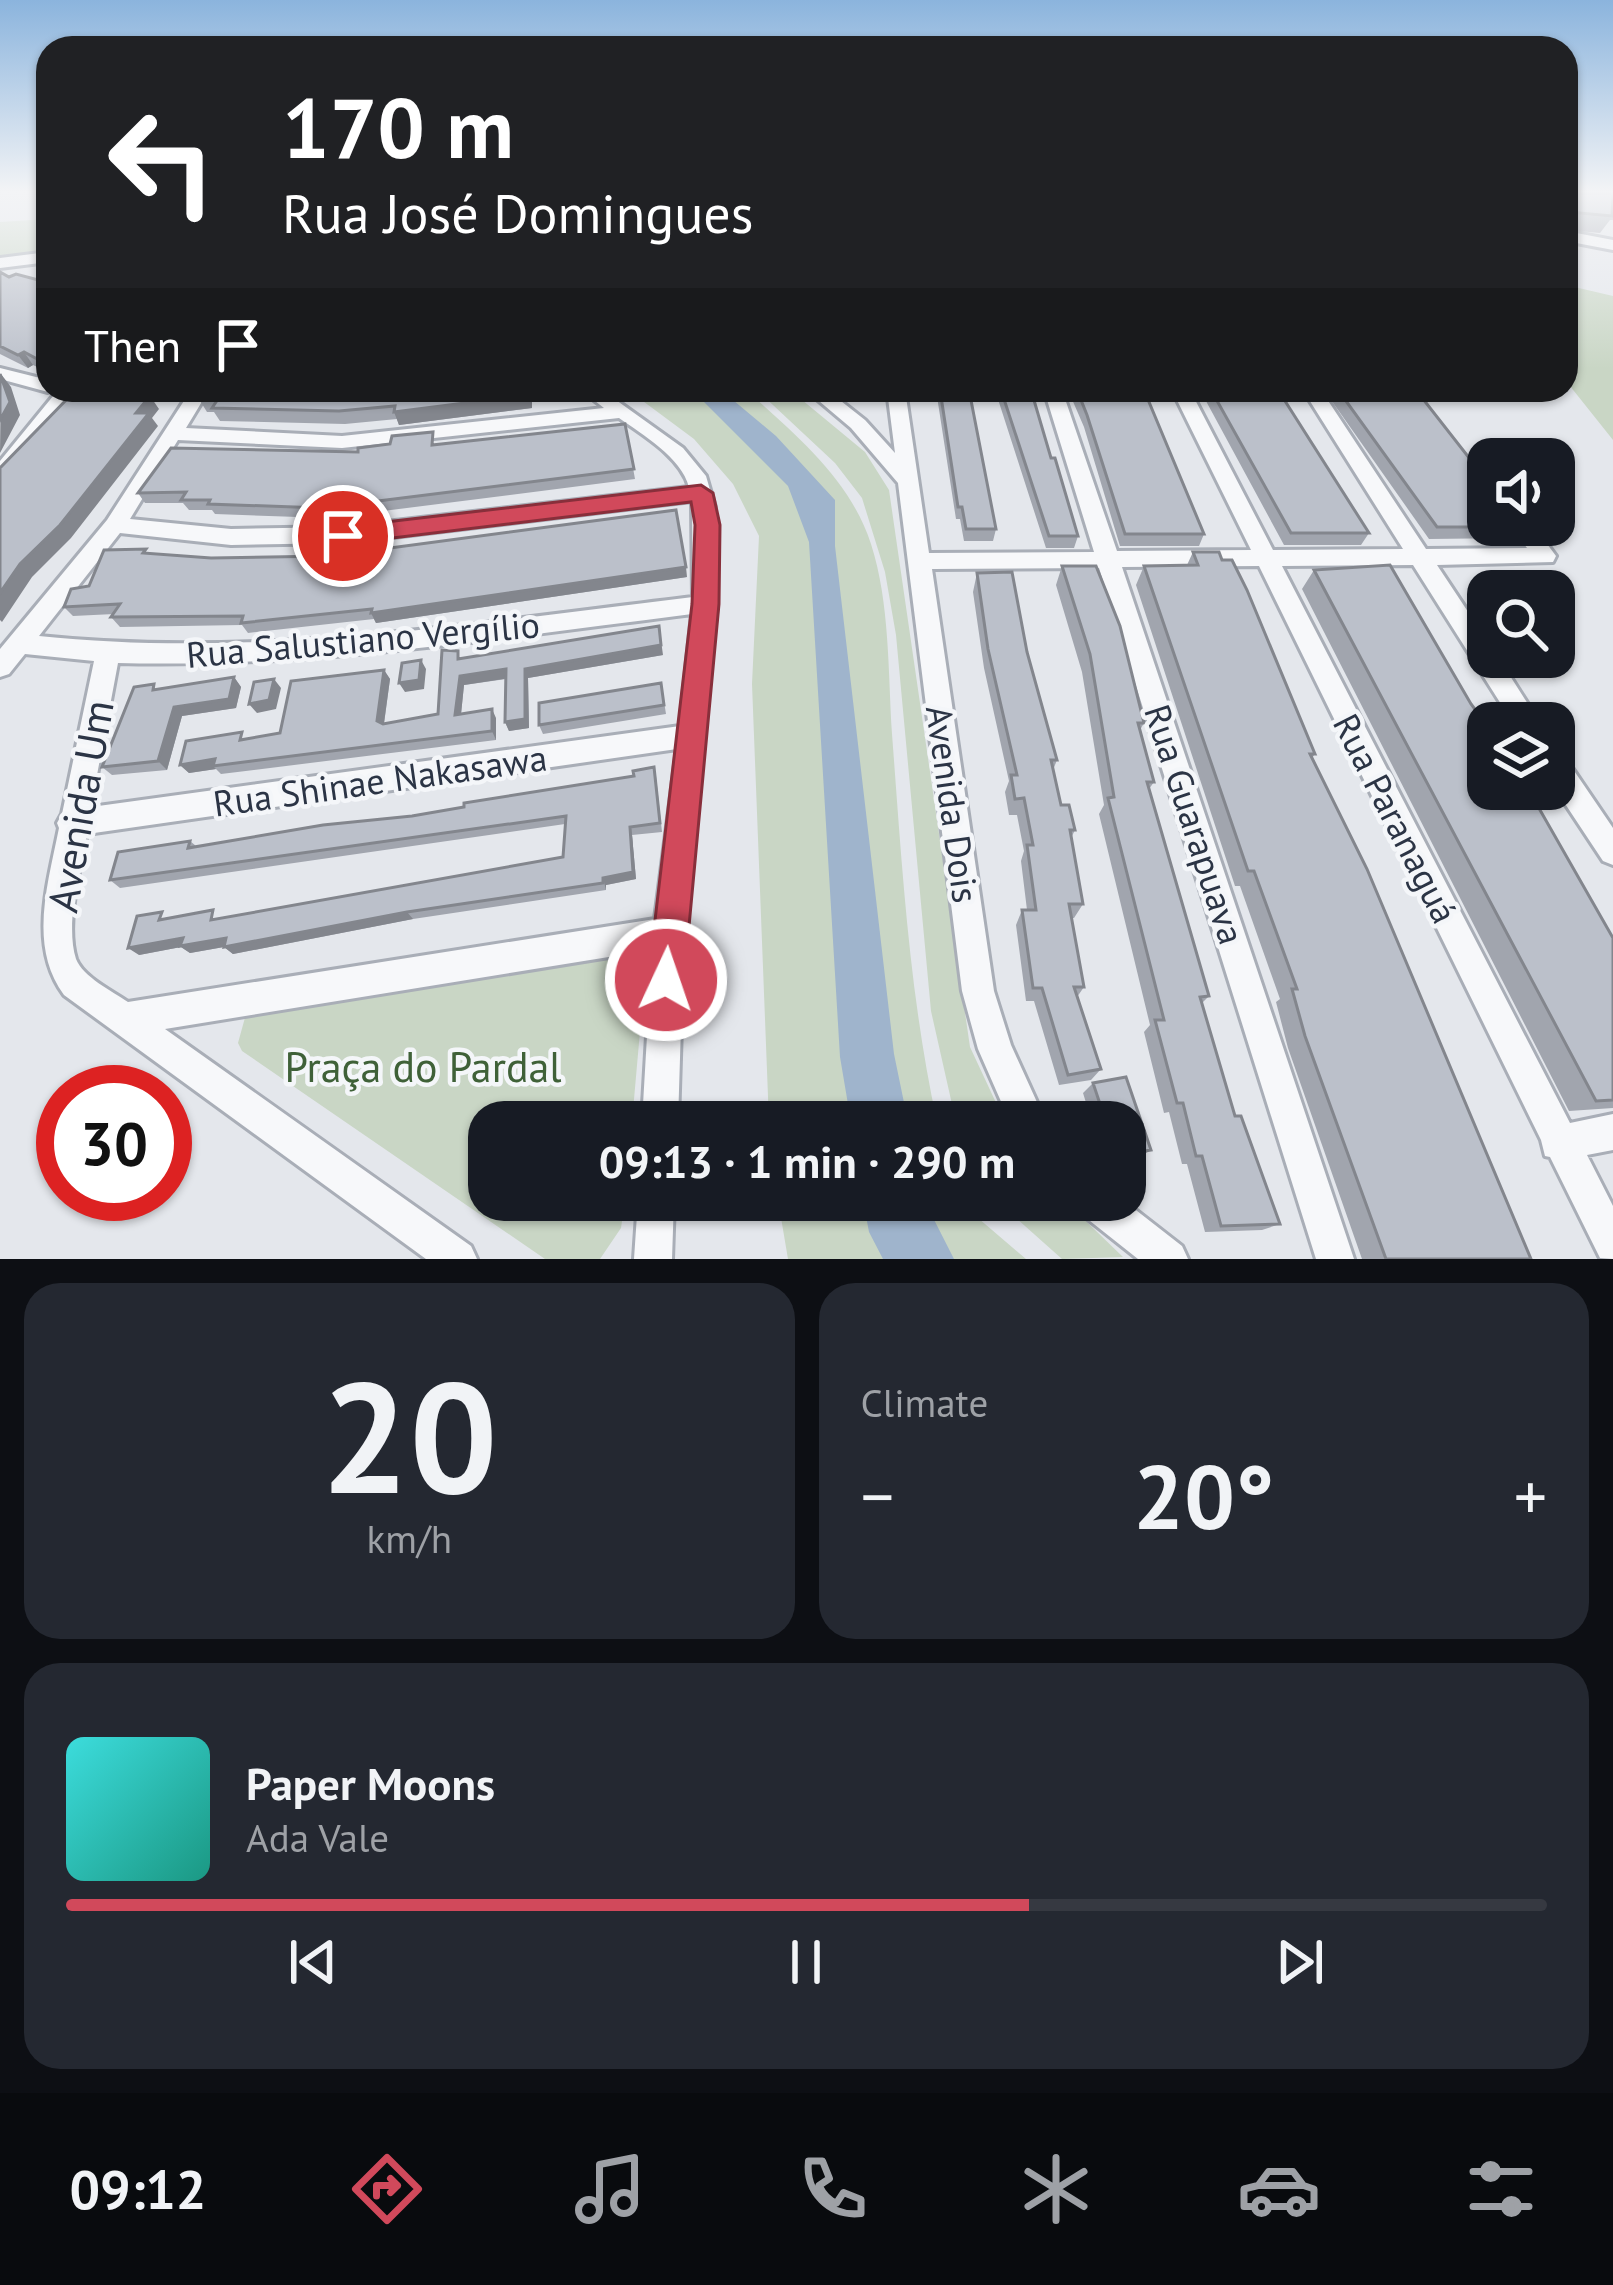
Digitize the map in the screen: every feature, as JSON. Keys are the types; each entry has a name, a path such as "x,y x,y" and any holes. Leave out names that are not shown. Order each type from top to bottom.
{"street":[{"path":"0,263 36,258"},
{"path":"23,260 18,273 35,280"},
{"path":"0,373 36,383"},
{"path":"0,474 59,402"},
{"path":"0,667 115,525 193,402"},
{"path":"607,402 697,477 707,525 705,604 668,932 661,1101"},
{"path":"830,402 858,424 904,478"},
{"name":"Avenida Dois","path":"897,402 978,991 995,1049 1019,1101"},
{"name":"Rua Guarapuava","path":"1057,402 1335,1259"},
{"name":"Rua Paranaguá","path":"1187,402 1613,1245"},
{"path":"1320,402 1513,702"},
{"path":"176,434 342,442 621,412"},
{"path":"115,525 231,537 343,536 701,493"},
{"path":"921,561 1545,556 1537,546"},
{"name":"Rua Salustiano Vergílio","path":"22,644 107,657 273,653 705,604"},
{"name":"Avenida Um","path":"107,657 71,824 56,929 62,964 75,984 458,1259"},
{"name":"Rua Shinae Nakasawa","path":"71,824 688,736"},
{"path":"1575,795 1613,852"},
{"path":"124,1019 668,932"},
{"path":"1558,1143 1613,1132"},
{"path":"653,1259 655,1221"},
{"path":"1120,1221 1169,1259"}],"green space":[{"path":"1578,288 1613,296 1613,440 1578,396"},
{"path":"644,402 759,402 819,459 862,521 885,614 908,929 933,1101 768,1101 752,684 759,536 733,484 694,439"},
{"path":"770,402 805,402 865,452 889,490 970,1047 995,1101 951,1101 931,1011 896,635 885,572 862,498 835,463"},
{"name":"Praça do Pardal","path":"608,954 635,972 644,986 634,1101 468,1101 468,1206 242,1051 238,1043 246,1014"},
{"name":"Praça do Pardal","path":"490,1221 622,1221 600,1259 545,1259"},
{"path":"782,1221 982,1221 1026,1259 788,1259"},
{"path":"1019,1221 1086,1221 1123,1257 1062,1259"}],"water":[{"path":"704,402 735,402 776,436 835,500 835,546 894,1054 904,1101 847,1101 840,1057 809,542 788,486"},
{"path":"867,1221 935,1221 954,1259 883,1259"}],"building":[{"path":"0,272 9,277 16,274 36,279 36,358 0,346"},
{"path":"0,374 10,402 0,420"},
{"path":"64,402 145,402 136,413 149,413 0,593 0,468"},
{"path":"216,402 473,402 394,412 395,406 339,411 212,408"},
{"path":"942,402 971,402 996,529 966,529 962,507 958,507"},
{"path":"1005,402 1035,402 1051,458 1055,458 1078,536 1049,536"},
{"path":"1082,402 1149,402 1204,534 1125,534"},
{"path":"1218,402 1286,402 1369,533 1291,533"},
{"path":"1347,402 1425,402 1467,455 1467,527 1437,527"},
{"path":"625,424 634,469 322,508 208,504 210,500 181,500 186,492 138,493 171,448 358,452 358,448 390,444 392,436 433,432 432,445"},
{"path":"676,510 686,567 371,613 372,609 241,623 243,616 111,617 120,604 64,607 71,589 89,586 104,550 146,549 143,553 211,558 330,556"},
{"path":"1193,552 1219,552 1222,560 1232,560 1247,590 1315,754 1310,754 1367,869 1531,1259 1386,1259 1305,1036 1292,989 1297,989 1254,871 1248,871 1144,566 1198,565"},
{"path":"1390,565 1470,702 1467,810 1540,810 1613,938 1613,1100 1596,1101 1314,570"},
{"path":"1062,566 1096,566 1120,626 1144,723 1138,723 1154,782 1147,782 1209,996 1200,997 1235,1116 1241,1116 1280,1224 1221,1226 1202,1156 1196,1156 1183,1103 1177,1103 1155,1020 1164,1020 1108,798 1114,797 1090,654"},
{"path":"1012,572 1027,652 1057,760 1051,760 1061,805 1069,805 1075,830 1070,830 1083,904 1069,904 1084,987 1074,987 1101,1069 1068,1075 1042,988 1033,988 1022,910 1036,910 1027,845 1033,845 1024,798 1015,799 1011,775 1017,775 988,649 977,573"},
{"path":"659,626 661,645 525,669 525,719 505,722 506,669 460,676 455,715 492,709 492,731 213,766 215,759 180,765 186,741 242,732 240,740 280,733 291,681 384,670 377,721 383,724 438,714 442,650 458,651 458,659"},
{"path":"421,660 419,680 399,683 402,663"},
{"path":"234,677 229,699 174,707 158,761 102,767 134,687 154,684 153,690"},
{"path":"274,679 269,700 249,704 254,682"},
{"path":"661,683 664,705 539,725 539,703"},
{"path":"654,767 660,823 630,827 633,872 603,878 603,883 407,912 224,947 226,938 180,946 183,938 128,948 137,916 162,912 159,920 213,910 211,920 563,857 566,816 110,880 118,852 190,841 188,848 323,825 412,816 634,776 633,771"},
{"path":"1126,1077 1134,1101 1099,1101 1093,1083"}],"route":[{"path":"343,536 701,493 707,525 705,604 666,980"}]}
